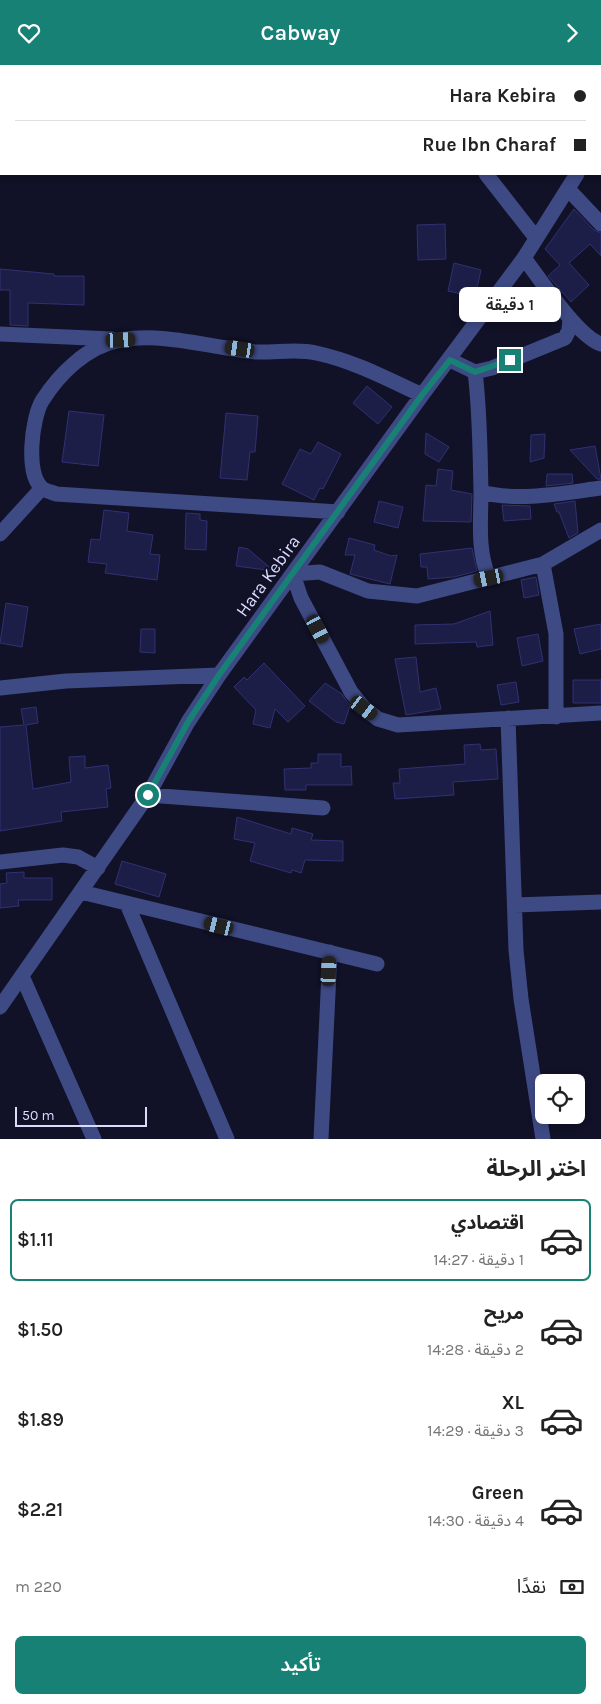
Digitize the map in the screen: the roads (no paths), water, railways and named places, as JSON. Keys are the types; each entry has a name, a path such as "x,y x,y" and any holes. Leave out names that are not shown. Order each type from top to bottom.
{"street":[{"path":"487,175 536,238"},
{"name":"Hara Kebira","path":"0,1007 148,795 188,722 219,675 524,258 575,175"},
{"path":"568,189 601,223"},
{"path":"524,258 570,318 592,340 601,344"},
{"path":"450,360 475,372 492,368 565,338 569,330 570,318"},
{"path":"0,334 121,340 151,339 191,342 256,352 314,352 355,364 422,395"},
{"path":"121,340 100,346 71,366 41,403 31,452 36,480 42,489 56,494 338,512"},
{"path":"475,372 481,492 480,528 483,564 489,578"},
{"path":"481,492 494,496 549,494 601,488"},
{"path":"0,534 42,489"},
{"path":"601,530 543,564 489,578 451,585 417,596 368,591 320,572 292,574 301,598 351,692 364,708 378,719 398,725 601,713"},
{"path":"543,564 556,634 556,717"},
{"path":"0,688 66,681 219,675"},
{"path":"508,718 516,950 521,999 543,1139"},
{"path":"148,795 322,808"},
{"path":"0,862 63,855 78,857 98,869"},
{"path":"81,892 377,964"},
{"path":"515,905 601,902"},
{"path":"126,904 227,1139"},
{"path":"321,1139 330,952"},
{"path":"22,976 94,1139"}]}
